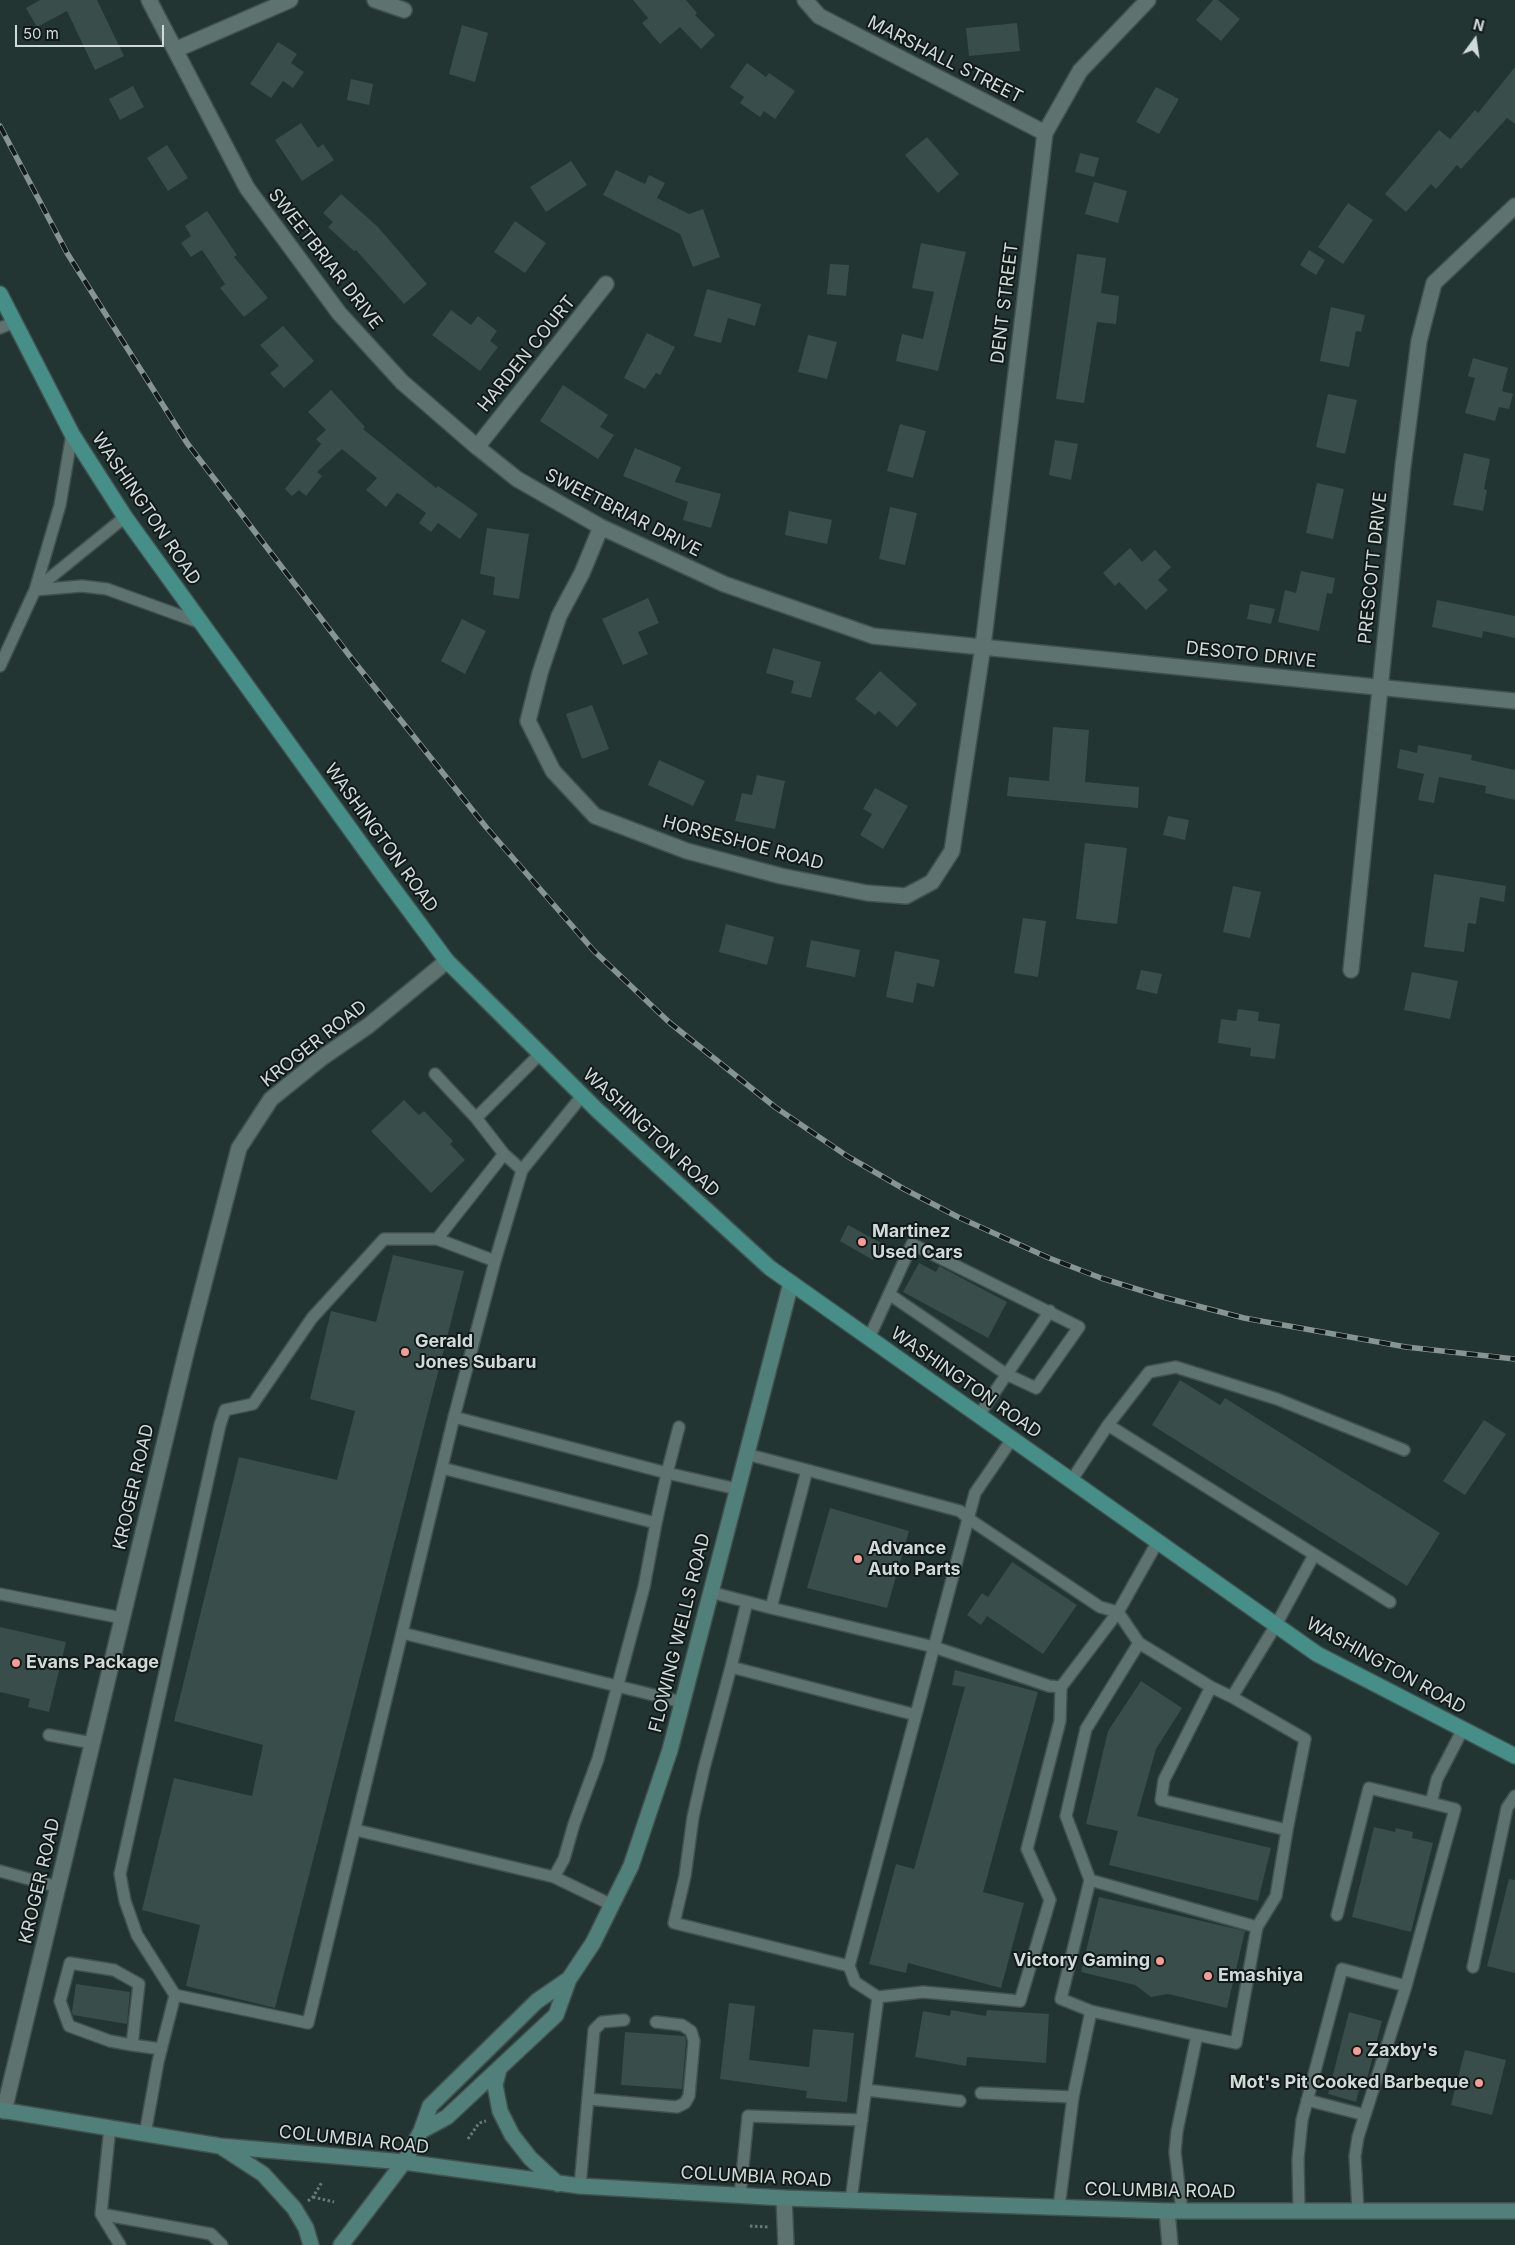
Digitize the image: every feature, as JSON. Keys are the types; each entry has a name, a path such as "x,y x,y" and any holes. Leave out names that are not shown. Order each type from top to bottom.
{"main road":[{"name":"WASHINGTON ROAD","path":"0,294 72,434 125,516 384,876 448,961 582,1096 732,1234 770,1268 791,1283 1317,1654 1515,1756"},
{"name":"FLOWING WELLS ROAD","path":"421,2131 448,2117 556,2015 569,1979 593,1943 631,1866 670,1750 736,1489 791,1283"},
{"name":"FLOWING WELLS ROAD","path":"341,2245 404,2162 421,2131 430,2106 537,2001 569,1979"},
{"path":"499,2069 495,2085 502,2116 512,2135 530,2158 558,2184"},
{"name":"COLUMBIA ROAD","path":"2,2110 220,2146 404,2162 580,2186 784,2198 1175,2211 1515,2211"},
{"path":"220,2146 263,2174 294,2208 306,2228 311,2245"}],"street":[{"name":"SWEETBRIAR DRIVE","path":"149,0 247,188 338,312 402,382 476,447 517,479 601,527 724,584 873,636 983,646"},
{"path":"175,50 290,0"},
{"path":"375,0 404,10"},
{"name":"MARSHALL STREET","path":"805,0 819,16 1045,133"},
{"name":"DENT STREET","path":"983,646 1045,133 1080,71 1148,0"},
{"name":"PRESCOTT DRIVE","path":"1351,970 1403,466 1418,350 1434,283 1515,206"},
{"name":"HARDEN COURT","path":"476,447 606,284"},
{"name":"HORSESHOE ROAD","path":"601,527 582,573 559,616 540,673 528,721 553,771 595,816 687,851 781,876 867,893 906,896 932,882 952,851 983,646"},
{"name":"DESOTO DRIVE","path":"983,646 1515,701"},
{"name":"KROGER ROAD","path":"2,2110 58,1887 186,1349 239,1148 271,1100 323,1057 368,1026 448,961"},
{"path":"784,2198 786,2245"},
{"path":"1170,2245 1175,2211"}],"lane":[{"path":"0,328 15,322"},
{"path":"0,666 34,590 60,506 72,434"},
{"path":"34,590 125,516"},
{"path":"34,590 82,586 107,589 201,623"},
{"path":"476,1118 540,1054"},
{"path":"435,1074 476,1118 504,1154 522,1170"},
{"path":"495,1261 437,1239 384,1239 312,1318 252,1404 225,1410 220,1425 120,1874 125,1901 137,1935 175,1995 308,2023 454,1417 495,1261 522,1170 582,1096"},
{"path":"437,1239 504,1154"},
{"path":"869,1338 889,1294 912,1244 1079,1327 1036,1388 1006,1374 889,1294"},
{"path":"978,1415 1050,1311"},
{"path":"1071,1481 1108,1425 1149,1372 1176,1367 1277,1399 1404,1450"},
{"path":"454,1417 667,1473 736,1489"},
{"path":"1108,1425 1390,1602"},
{"path":"554,1877 564,1859 574,1824 598,1759 644,1587 667,1473 680,1427"},
{"path":"1012,1439 974,1493 849,1966 855,1982 878,1998 923,1992 1020,2001 1050,1900 1027,1849 1060,1721 1061,1687 1118,1612 1158,1541"},
{"path":"746,1454 960,1511 968,1519 1100,1607 1118,1612 1139,1643 1211,1687 1232,1696 1305,1739 1276,1896 1257,1927 1236,2043 1091,2011 1061,1999 1090,1880 1066,1816 1086,1729 1139,1643"},
{"path":"442,1468 656,1523"},
{"path":"771,1608 807,1470"},
{"path":"1232,1696 1276,1625 1314,1555"},
{"path":"710,1592 934,1647 1049,1686 1061,1687"},
{"path":"0,1594 122,1618"},
{"path":"747,1602 704,1768 693,1817 685,1876 674,1922 849,1966"},
{"path":"402,1632 682,1702"},
{"path":"731,1666 916,1715"},
{"path":"1211,1687 1164,1780 1161,1800 1287,1830"},
{"path":"1431,1803 1437,1779 1463,1729"},
{"path":"49,1735 92,1743"},
{"path":"1338,1915 1369,1788 1455,1810 1406,1986 1358,2137 1355,2156 1358,2211"},
{"path":"1473,1966 1507,1808 1515,1796"},
{"path":"356,1830 554,1877 612,1904"},
{"path":"0,1871 58,1887"},
{"path":"1090,1880 1257,1927"},
{"path":"132,2046 138,1984 114,1970 70,1963 60,2001 69,2026 110,2042 132,2046 161,2049"},
{"path":"1299,2211 1298,2160 1302,2120 1342,1969 1406,1986"},
{"path":"145,2134 161,2049 175,1995"},
{"path":"851,2200 878,1998"},
{"path":"1059,2207 1073,2097 1091,2011"},
{"path":"580,2186 594,2030 602,2022 624,2020"},
{"path":"588,2099 677,2107 684,2103 688,2096 694,2041 691,2031 682,2025 656,2022"},
{"path":"1175,2211 1177,2131 1197,2034"},
{"path":"866,2090 960,2101"},
{"path":"981,2093 1073,2097"},
{"path":"1307,2100 1365,2115"},
{"path":"740,2195 748,2116 862,2120"},
{"path":"110,2127 101,2214 120,2245"},
{"path":"101,2214 211,2234 222,2245"}],"path":[{"path":"472,2122 479,2123 493,2119"},
{"path":"468,2139 479,2123"},
{"path":"302,2205 313,2197 322,2182"},
{"path":"313,2197 334,2202"}],"building":[{"path":"40,0 97,0 124,56 95,70 67,11 37,27 26,8"},
{"path":"633,0 686,0 697,13 695,15 715,35 701,49 680,27 660,44 642,23 648,18"},
{"path":"1213,0 1218,0 1240,19 1221,41 1196,20"},
{"path":"1017,23 1020,51 969,56 966,28"},
{"path":"462,25 488,33 475,82 449,74"},
{"path":"278,42 297,54 291,63 304,72 293,88 283,81 271,98 250,84"},
{"path":"747,63 766,77 769,73 795,91 775,119 764,111 760,117 740,103 744,97 730,87"},
{"path":"1515,67 1515,124 1507,118 1461,169 1457,165 1436,189 1431,184 1406,212 1385,194 1439,130 1450,139 1475,110 1478,113"},
{"path":"351,79 373,84 369,105 347,100"},
{"path":"133,86 144,107 120,120 109,99"},
{"path":"1156,87 1179,99 1159,134 1136,122"},
{"path":"301,123 318,148 323,144 334,160 302,181 275,140"},
{"path":"927,137 959,174 938,193 905,155"},
{"path":"167,145 188,178 168,191 147,158"},
{"path":"1080,153 1099,158 1094,177 1075,172"},
{"path":"571,161 587,185 546,212 530,187"},
{"path":"616,170 645,184 649,175 665,183 657,198 689,214 703,209 720,257 693,267 680,234 603,195"},
{"path":"1094,182 1127,191 1118,223 1085,214"},
{"path":"341,194 378,227 427,284 404,304 356,250 354,251 328,227 333,222 323,213"},
{"path":"1348,203 1373,220 1343,264 1318,247"},
{"path":"207,211 237,255 234,257 268,298 244,317 220,288 225,284 202,250 191,257 181,243 191,236 185,226"},
{"path":"515,221 546,243 525,273 494,252"},
{"path":"921,243 966,252 938,371 896,361 902,334 923,339 934,292 912,288"},
{"path":"1309,250 1325,260 1316,275 1300,265"},
{"path":"1077,254 1106,258 1101,293 1119,296 1116,324 1097,322 1084,403 1056,399"},
{"path":"830,264 849,265 846,296 827,294"},
{"path":"707,289 761,304 755,326 728,318 721,343 694,336"},
{"path":"1331,307 1365,315 1361,332 1356,331 1349,367 1320,361"},
{"path":"451,310 471,325 478,316 497,331 490,341 498,347 480,371 432,335"},
{"path":"283,326 314,361 284,388 270,373 279,366 260,345"},
{"path":"647,333 675,347 660,375 656,373 645,389 624,378"},
{"path":"808,335 837,342 827,379 798,372"},
{"path":"1473,358 1508,368 1502,391 1513,394 1509,409 1499,407 1495,421 1465,413 1475,378 1468,376"},
{"path":"563,385 608,415 600,427 614,435 598,459 540,421"},
{"path":"331,390 365,427 363,429 436,488 438,486 478,514 460,539 438,523 431,532 419,523 426,513 397,493 386,507 366,490 377,478 342,449 317,472 322,476 306,496 299,490 292,496 285,489 321,444 316,439 326,430 308,412"},
{"path":"1328,394 1357,400 1345,454 1316,447"},
{"path":"900,424 926,431 913,478 887,471"},
{"path":"1055,440 1078,444 1071,480 1049,475"},
{"path":"635,448 681,467 675,482 721,494 711,528 683,520 688,502 623,476"},
{"path":"1464,453 1490,459 1484,489 1487,490 1483,511 1453,505"},
{"path":"1317,483 1344,489 1333,539 1306,533"},
{"path":"890,507 917,513 905,565 879,559"},
{"path":"789,511 832,520 827,544 785,535"},
{"path":"487,528 529,534 519,599 493,595 495,577 480,574"},
{"path":"1130,548 1142,562 1155,550 1171,567 1158,580 1168,590 1146,610 1119,582 1115,586 1103,573"},
{"path":"1301,571 1335,578 1332,594 1327,593 1319,631 1278,622 1285,590 1296,593"},
{"path":"648,598 659,623 638,632 648,654 623,665 602,619"},
{"path":"1437,600 1515,616 1515,638 1483,631 1482,638 1432,627"},
{"path":"1250,604 1275,609 1271,624 1247,619"},
{"path":"462,619 486,631 465,674 441,661"},
{"path":"773,648 821,662 811,698 791,693 794,681 766,673"},
{"path":"880,671 917,704 897,727 879,711 875,715 855,699"},
{"path":"592,705 609,749 582,759 566,714"},
{"path":"1053,727 1089,730 1085,782 1139,787 1138,808 1007,796 1009,777 1049,781"},
{"path":"1418,745 1472,755 1471,760 1515,770 1515,800 1485,793 1486,786 1439,777 1434,803 1418,800 1424,774 1397,768 1400,749 1417,753"},
{"path":"659,760 705,781 693,806 648,785"},
{"path":"757,775 785,781 775,829 735,821 742,793 752,795"},
{"path":"875,788 908,806 883,849 860,835 872,814 863,809"},
{"path":"1168,816 1189,820 1185,840 1163,835"},
{"path":"1085,843 1127,848 1117,924 1076,919"},
{"path":"1434,874 1506,886 1504,902 1480,897 1476,924 1468,923 1464,952 1424,947"},
{"path":"1233,886 1261,892 1250,938 1223,932"},
{"path":"1023,918 1046,921 1038,977 1014,973"},
{"path":"726,924 774,937 767,965 719,952"},
{"path":"811,940 860,950 855,977 806,967"},
{"path":"895,951 940,960 934,987 917,983 913,1003 886,997"},
{"path":"1141,970 1162,974 1157,994 1136,989"},
{"path":"1412,972 1458,981 1450,1019 1404,1010"},
{"path":"1238,1009 1259,1012 1258,1021 1280,1024 1275,1059 1250,1056 1251,1048 1218,1043 1221,1019 1236,1021"},
{"path":"404,1100 419,1115 424,1111 453,1141 450,1144 465,1160 431,1193 371,1131"},
{"name":"Martinez Used Cars","path":"848,1225 883,1244 873,1260 840,1241"},
{"path":"393,1255 464,1271 275,2008 186,1986 200,1925 142,1910 174,1778 252,1796 263,1745 174,1721 239,1457 337,1480 355,1411 310,1399 331,1311 376,1322"},
{"path":"919,1263 936,1272 939,1266 1007,1302 988,1338 903,1292"},
{"path":"1180,1380 1220,1405 1225,1398 1440,1533 1407,1586 1152,1425"},
{"path":"1484,1420 1506,1434 1465,1495 1443,1481"},
{"name":"Advance Auto Parts","path":"830,1508 909,1531 887,1608 807,1588"},
{"path":"1012,1562 1077,1605 1043,1654 987,1616 981,1625 967,1615 982,1593 988,1597"},
{"path":"0,1627 66,1642 49,1712 28,1707 30,1699 0,1692"},
{"path":"955,1670 1038,1692 983,1892 1024,1903 1001,1988 908,1963 906,1973 869,1964 896,1864 914,1869 965,1687 952,1685"},
{"path":"1141,1681 1182,1708 1156,1749 1137,1816 1271,1848 1258,1901 1109,1865 1118,1831 1086,1824 1108,1731"},
{"path":"1374,1827 1395,1832 1396,1828 1413,1832 1412,1838 1433,1843 1411,1932 1352,1917"},
{"path":"1509,1879 1515,1880 1515,1973 1487,1966"},
{"path":"1099,1897 1245,1931 1227,2008 1168,1994 1151,1997 1135,1985 1081,1972"},
{"path":"76,1984 130,1992 127,2024 73,2015"},
{"path":"729,2003 755,2006 749,2060 809,2067 813,2029 854,2033 847,2102 806,2098 807,2091 720,2079"},
{"path":"951,2010 986,2016 987,2010 1049,2014 1046,2063 967,2057 966,2066 915,2057 923,2011 950,2016"},
{"name":"Zaxby's","path":"1349,2012 1382,2021 1366,2083 1361,2082 1356,2102 1328,2094"},
{"path":"625,2032 685,2036 682,2089 621,2085"},
{"name":"Mot's Pit Cooked Barbeque","path":"1465,2050 1506,2060 1492,2115 1451,2105"}],"railway":[{"path":"0,126 67,253 187,443 352,659 486,827 594,951 670,1023 775,1107 847,1156 958,1217 1049,1258 1101,1278 1159,1296 1244,1318 1406,1347 1515,1359"}],"place":[{"name":"Martinez Used Cars","path":"862,1242"},
{"name":"Gerald Jones Subaru","path":"405,1352"},
{"name":"Advance Auto Parts","path":"858,1559"},
{"name":"Evans Package","path":"16,1663"},
{"name":"Victory Gaming","path":"1160,1961"},
{"name":"Emashiya","path":"1208,1976"},
{"name":"Zaxby's","path":"1357,2051"},
{"name":"Mot's Pit Cooked Barbeque","path":"1479,2083"}]}
